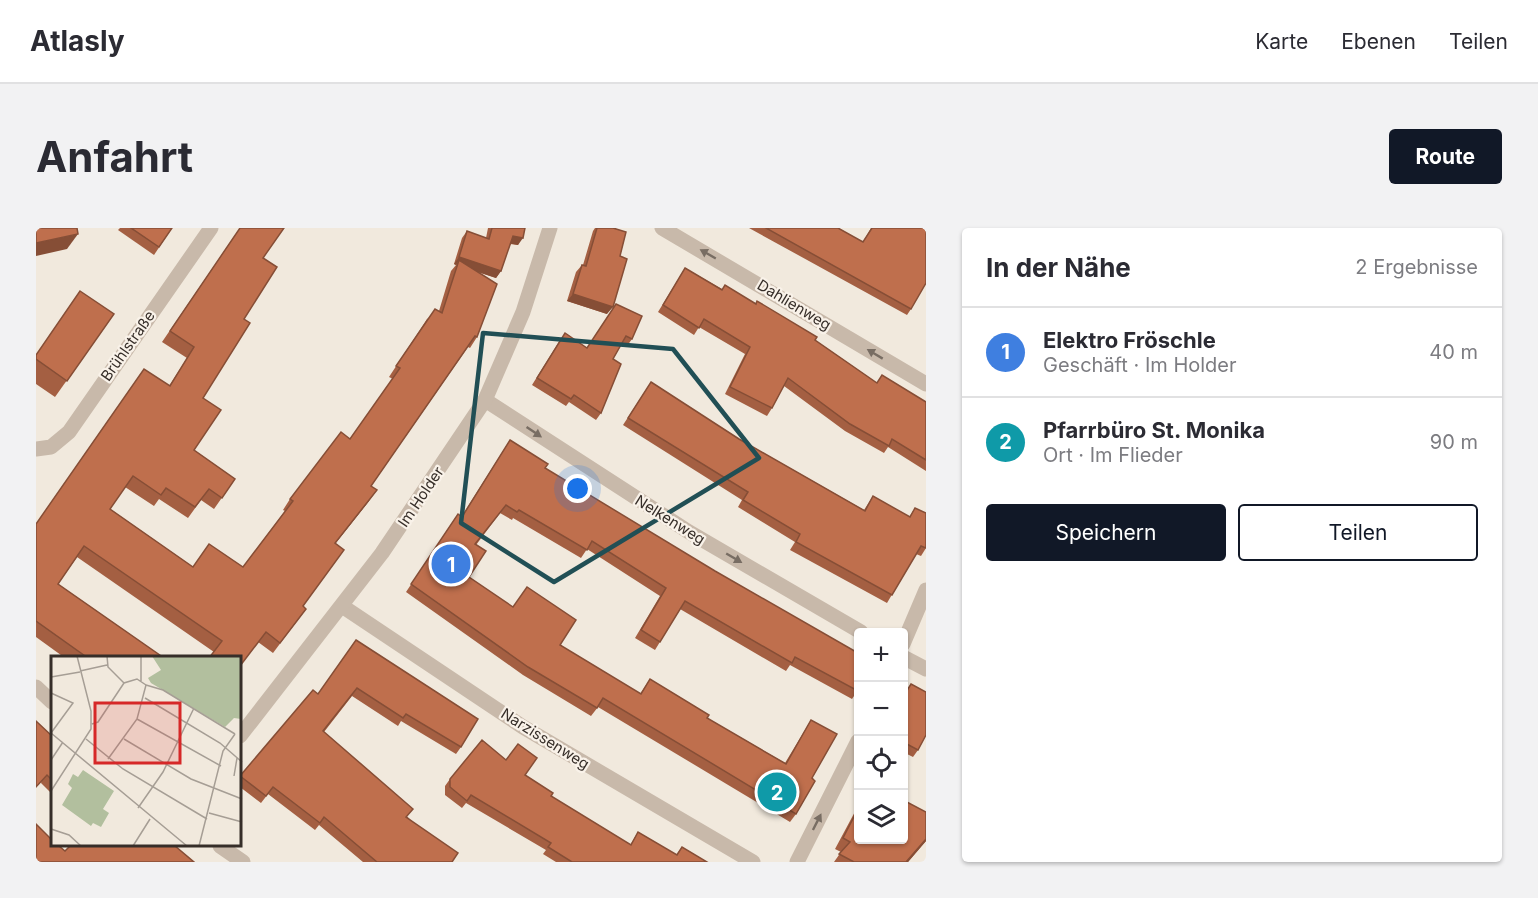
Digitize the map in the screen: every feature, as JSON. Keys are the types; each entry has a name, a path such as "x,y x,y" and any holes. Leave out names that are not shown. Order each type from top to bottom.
{"street":[{"name":"Brühlstraße","path":"36,449 51,447 69,432 211,228"},
{"name":"Im Holder","path":"242,733 342,606 418,502 485,400 523,312 550,228"},
{"name":"Dahlienweg","path":"662,228 926,384"},
{"name":"Nelkenweg","path":"485,400 689,532 854,629"},
{"path":"908,632 926,590"},
{"name":"Narzissenweg","path":"342,606 523,727 753,862"},
{"path":"908,660 926,669"},
{"path":"36,687 51,701"},
{"path":"797,862 854,749"},
{"path":"221,847 243,862"}],"highlighted area":[{"path":"483,333 673,349 759,458 554,582 461,523"}],"building":[{"path":"36,228 77,228 78,234 36,243"},
{"path":"131,228 172,228 159,247"},
{"path":"240,228 284,228 263,258 277,267 244,319 250,323 203,398 221,410 194,450 235,479 222,498 209,489 195,507 166,488 161,495 133,476 110,509 193,567 209,544 243,567 293,501 290,499 341,432 350,439 400,368 396,366 435,309 442,313 459,260 497,284 477,337 475,336 371,486 377,490 335,543 344,550 303,606 306,609 280,643 266,632 242,663 242,656 211,656 222,641 84,546 58,584 161,656 85,656 36,621 36,524 144,369 170,386 194,347 170,331"},
{"path":"492,228 525,228 523,238 513,236 501,271 459,257 467,231 489,239"},
{"path":"597,228 613,228 626,232 620,256 627,259 613,307 573,294 582,265 586,266"},
{"path":"766,228 838,228 863,242 872,228 926,228 926,283 911,309"},
{"path":"685,268 722,290 725,285 756,304 757,301 817,337 815,340 877,383 882,375 926,402 926,460 892,439 889,446 850,424 788,378 772,408 730,387 750,347 704,319 699,328 663,305"},
{"path":"80,291 114,314 67,381 36,359 36,355"},
{"path":"616,304 642,316 632,339 626,336 613,359 621,364 601,413 574,395 571,399 537,378 565,333 587,348"},
{"path":"651,382 739,439 865,511 873,496 910,517 915,508 926,513 926,548 921,546 892,595 796,542 800,534 743,500 748,492 628,418"},
{"path":"510,440 548,464 545,468 715,571 854,651 854,689 795,657 792,663 685,601 660,642 641,630 666,588 592,541 587,550 519,510 517,512 506,505 475,544 486,551 469,577 513,607 527,587 576,620 560,645 641,694 650,679 709,715 707,718 786,764 811,720 837,734 812,778 815,781 796,814 603,698 597,708 528,667 411,584 458,514 462,517"},
{"path":"356,640 478,719 461,747 406,714 403,718 357,688 323,731 413,809 406,817 458,853 452,862 377,862 324,817 320,823 273,787 266,796 242,778 242,774 313,690 318,694"},
{"path":"911,684 926,692 926,735 918,750 908,745 908,689"},
{"path":"36,721 51,735 51,779 47,775 36,787"},
{"path":"482,740 506,760 518,744 537,758 525,775 553,793 551,796 631,845 638,832 677,855 682,847 707,862 572,862 548,847 551,843 471,795 467,801 450,787 450,779"},
{"path":"908,803 926,812 926,839 906,862 854,862 839,854 850,842 843,838 854,817 854,844 908,844"},
{"path":"36,824 51,839 51,847 60,847 65,851 69,847 176,847 194,862 36,862"}],"place":[{"name":"Elektro Fröschle","path":"451,564"},
{"name":"Pfarrbüro St. Monika","path":"777,792"}]}
